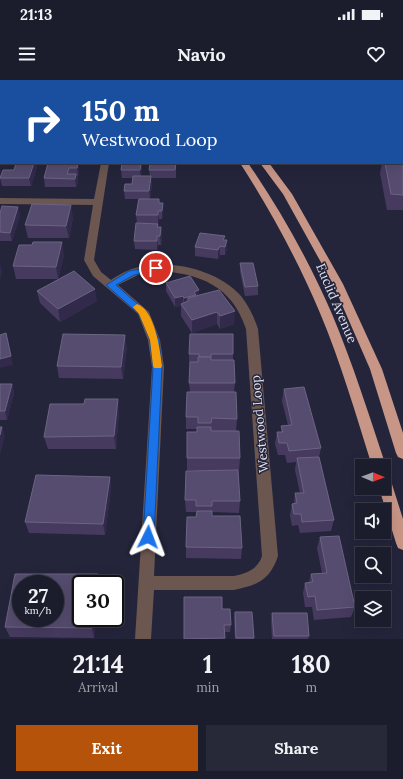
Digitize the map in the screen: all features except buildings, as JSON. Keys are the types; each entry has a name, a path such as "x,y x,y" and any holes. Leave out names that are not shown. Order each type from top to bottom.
{"highway":[{"name":"Euclid Avenue","path":"245,164 281,223 326,314 353,386 377,459"},
{"name":"Euclid Avenue","path":"265,164 287,194 338,284 376,369 403,453"},
{"path":"388,495 403,542"}],"street":[{"path":"105,164 89,260 97,274 143,312 154,340 158,367 143,639"},
{"path":"0,201 98,202"},
{"name":"Westwood Loop","path":"110,285 124,276 146,269 174,269 200,275 220,284 236,297 247,312 252,329 270,556 267,565 262,572 254,577 234,583 146,583"}],"slow traffic":[{"path":"137,307 143,312 154,340 158,366"}],"route":[{"path":"148,537 158,367 154,340 143,312 110,285 124,276 140,270 156,268"}]}
